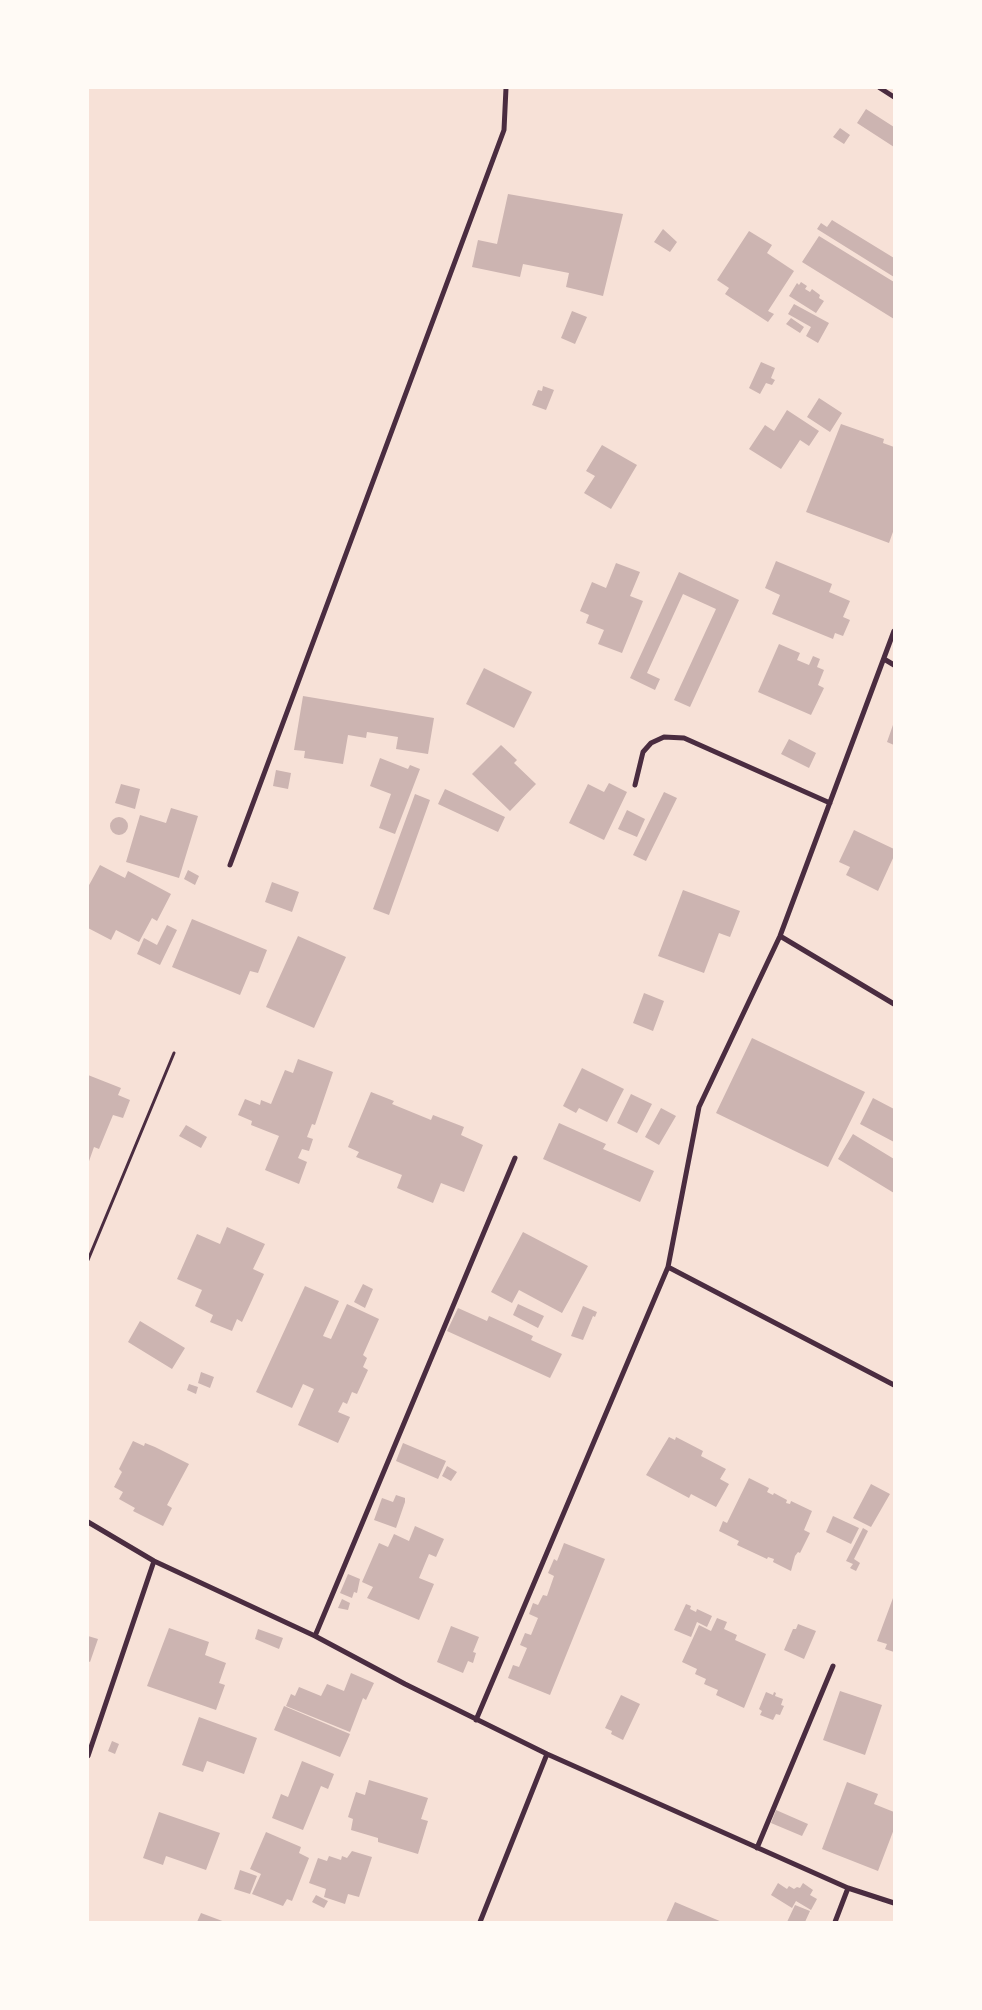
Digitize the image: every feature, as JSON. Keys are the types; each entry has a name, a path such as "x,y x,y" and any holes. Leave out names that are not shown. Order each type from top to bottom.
{"street":[{"path":"230,865 504,130 506,88"},
{"path":"880,88 894,97"},
{"path":"476,1720 668,1267 699,1107 780,936 894,631"},
{"path":"884,659 894,665"},
{"path":"635,785 644,752 651,743 664,737 684,738 830,803"},
{"path":"780,936 894,1004"},
{"path":"315,1636 515,1158"},
{"path":"668,1267 894,1385"},
{"path":"88,1522 154,1561 315,1636 476,1720 547,1754 848,1888 894,1903"},
{"path":"88,1756 154,1561"},
{"path":"757,1848 833,1666"},
{"path":"480,1922 547,1754"},
{"path":"835,1922 848,1888"}],"path":[{"path":"88,1260 174,1053"}],"building":[{"path":"866,109 894,127 894,147 857,123"},
{"path":"840,128 850,135 844,144 833,137"},
{"path":"508,194 623,214 603,296 566,287 569,273 523,264 520,277 472,267 478,240 497,244"},
{"path":"832,220 894,258 894,277 817,229 821,223 827,227"},
{"path":"663,229 677,242 670,252 654,242"},
{"path":"749,231 772,245 767,253 794,271 768,311 774,314 768,322 725,294 729,288 717,280"},
{"path":"819,236 894,282 894,319 802,262"},
{"path":"801,282 807,286 805,289 810,292 812,289 824,301 816,313 789,296 797,283 799,285"},
{"path":"794,304 829,323 818,343 806,336 811,327 788,314"},
{"path":"572,311 587,317 575,344 561,338"},
{"path":"791,318 804,327 800,333 786,324"},
{"path":"761,362 775,368 771,378 775,380 772,385 766,383 760,394 749,388"},
{"path":"543,386 554,390 546,410 532,405 538,390 542,391"},
{"path":"819,398 842,413 830,432 807,417"},
{"path":"787,410 819,431 809,446 800,440 781,469 749,449 765,425 774,431"},
{"path":"841,424 884,439 883,443 894,447 894,529 889,543 806,512"},
{"path":"602,445 637,465 611,509 584,493 595,476 586,471"},
{"path":"776,561 832,584 829,592 850,601 843,617 850,620 843,636 835,633 833,639 772,614 780,595 765,588"},
{"path":"616,563 640,572 630,596 643,601 622,653 598,644 604,630 586,623 589,615 580,611 592,582 606,588"},
{"path":"679,572 739,600 690,707 674,700 716,609 683,594 647,673 660,679 655,690 630,678"},
{"path":"779,644 800,653 797,660 809,665 813,656 820,659 817,667 824,670 818,685 824,688 811,715 758,692"},
{"path":"484,668 532,692 514,728 466,704"},
{"path":"303,696 434,718 428,754 396,749 398,737 367,732 366,738 348,735 343,764 304,758 305,751 294,750"},
{"path":"894,722 894,745 887,742"},
{"path":"789,739 816,753 809,768 781,754"},
{"path":"501,745 517,760 514,763 536,784 510,811 472,774"},
{"path":"380,758 408,769 410,765 420,769 395,834 379,828 391,794 370,786"},
{"path":"276,770 291,773 288,789 273,786"},
{"path":"609,783 627,792 604,840 569,823 588,784 604,792"},
{"path":"121,784 140,789 135,809 115,803"},
{"path":"445,789 505,817 498,832 438,804"},
{"path":"664,792 677,798 646,861 633,855"},
{"path":"415,794 430,800 389,915 373,909"},
{"path":"171,808 198,816 179,878 126,862 140,815 166,823"},
{"path":"627,810 645,819 637,837 618,829"},
{"path":"119,817 125,820 128,826 125,832 119,835 113,832 110,826 113,820"},
{"path":"854,830 894,849 894,856 878,891 846,875 850,867 839,862"},
{"path":"100,865 125,878 128,871 171,894 157,921 152,918 139,942 116,930 111,940 88,928 88,887"},
{"path":"188,870 199,876 195,885 184,879"},
{"path":"272,882 299,892 292,912 265,902"},
{"path":"683,890 740,911 730,937 719,933 704,973 658,956"},
{"path":"192,919 267,950 258,973 250,971 240,995 172,967"},
{"path":"167,925 177,930 160,965 137,954 144,938 157,945"},
{"path":"298,936 346,957 314,1028 266,1007"},
{"path":"644,993 664,1001 653,1031 633,1023"},
{"path":"752,1038 865,1092 828,1167 716,1113"},
{"path":"298,1059 333,1072 315,1125 312,1124 307,1137 313,1139 309,1151 302,1149 298,1158 307,1162 299,1184 265,1170 279,1136 251,1125 252,1121 238,1115 245,1099 260,1105 261,1100 271,1104 285,1070 293,1073"},
{"path":"582,1068 624,1089 607,1122 579,1108 576,1113 563,1106"},
{"path":"88,1075 121,1088 118,1095 130,1100 123,1118 113,1115 99,1149 94,1147 88,1164"},
{"path":"371,1092 394,1101 392,1104 431,1120 433,1115 464,1127 461,1135 483,1145 464,1192 441,1183 433,1203 397,1188 402,1175 356,1157 359,1152 348,1147"},
{"path":"631,1094 652,1104 637,1133 617,1123"},
{"path":"873,1098 894,1109 894,1142 860,1124"},
{"path":"661,1108 676,1116 659,1145 645,1137"},
{"path":"559,1123 606,1144 603,1149 654,1171 640,1202 543,1159"},
{"path":"186,1125 207,1137 201,1148 179,1136"},
{"path":"853,1134 894,1159 894,1193 838,1159"},
{"path":"227,1227 265,1244 253,1269 264,1274 242,1322 237,1319 232,1331 210,1322 213,1315 195,1306 202,1290 177,1279 197,1234 220,1244"},
{"path":"523,1232 588,1266 562,1313 519,1290 512,1303 491,1292"},
{"path":"363,1284 373,1289 365,1308 354,1302"},
{"path":"305,1286 339,1301 323,1336 331,1339 347,1304 379,1319 363,1355 367,1358 363,1367 368,1370 357,1394 352,1392 347,1404 343,1402 338,1412 350,1417 338,1443 298,1425 314,1389 303,1384 292,1408 256,1392"},
{"path":"518,1304 544,1316 538,1328 513,1315"},
{"path":"583,1306 597,1312 595,1317 593,1316 583,1340 571,1336"},
{"path":"458,1308 487,1321 489,1316 533,1336 531,1340 562,1354 550,1378 447,1331"},
{"path":"140,1321 185,1348 172,1369 128,1342"},
{"path":"201,1372 214,1377 210,1388 198,1383"},
{"path":"189,1384 198,1387 196,1394 187,1390"},
{"path":"669,1437 675,1440 676,1437 703,1451 701,1456 726,1469 720,1479 729,1484 716,1507 691,1494 689,1498 646,1475"},
{"path":"133,1441 144,1446 145,1443 155,1447 189,1464 167,1505 172,1508 163,1526 133,1511 135,1508 119,1499 123,1492 114,1487 122,1472 119,1469"},
{"path":"403,1443 446,1461 438,1479 396,1461"},
{"path":"447,1466 457,1472 451,1481 442,1476"},
{"path":"749,1478 769,1488 767,1492 773,1495 774,1493 787,1500 786,1503 790,1504 791,1501 812,1511 804,1530 810,1533 800,1553 798,1552 795,1556 791,1571 773,1562 774,1559 768,1557 767,1559 737,1545 739,1541 719,1531 723,1521 727,1523"},
{"path":"871,1484 890,1494 871,1527 853,1518"},
{"path":"396,1495 405,1498 405,1502 396,1528 374,1520 382,1498 393,1502"},
{"path":"833,1516 859,1528 851,1544 826,1532"},
{"path":"415,1526 444,1539 436,1557 429,1554 419,1578 434,1584 419,1620 367,1598 373,1587 362,1582 379,1543 388,1547 394,1534 409,1541"},
{"path":"863,1528 868,1531 854,1559 860,1563 856,1571 850,1568 853,1564 846,1561"},
{"path":"564,1543 605,1559 550,1695 508,1678 513,1665 519,1667 527,1648 520,1645 525,1633 531,1635 538,1618 529,1614 533,1603 538,1605 543,1595 547,1596 554,1576 548,1573 554,1559 557,1561"},
{"path":"348,1574 360,1579 357,1593 354,1592 352,1598 340,1593"},
{"path":"893,1598 894,1652 885,1649 887,1644 877,1641"},
{"path":"342,1599 350,1603 348,1610 338,1608"},
{"path":"686,1604 691,1606 690,1609 696,1612 697,1609 712,1616 707,1627 697,1622 691,1637 674,1630"},
{"path":"717,1618 727,1622 724,1629 737,1635 735,1640 766,1654 744,1708 716,1695 718,1690 704,1684 706,1679 695,1674 697,1669 682,1662 699,1625 711,1631"},
{"path":"798,1624 816,1631 804,1659 784,1650 793,1629 796,1629"},
{"path":"451,1626 479,1637 473,1652 476,1653 473,1663 468,1661 463,1673 437,1662"},
{"path":"169,1628 209,1642 205,1655 226,1663 219,1683 225,1685 216,1710 147,1686"},
{"path":"258,1629 283,1638 279,1649 255,1639"},
{"path":"88,1636 98,1639 90,1662 88,1661"},
{"path":"351,1673 374,1683 366,1700 363,1698 350,1732 286,1706 291,1694 295,1696 299,1687 321,1696 327,1684 344,1691"},
{"path":"840,1691 882,1705 865,1755 823,1740"},
{"path":"766,1692 773,1695 774,1692 776,1693 775,1696 783,1699 781,1705 784,1706 780,1715 776,1714 773,1720 760,1715 762,1711 759,1709"},
{"path":"621,1695 640,1704 623,1740 611,1734 612,1731 605,1728"},
{"path":"284,1706 350,1734 340,1757 274,1730"},
{"path":"199,1717 257,1738 244,1774 207,1761 203,1772 182,1765"},
{"path":"112,1741 119,1744 115,1754 108,1751"},
{"path":"302,1761 334,1774 328,1789 321,1786 303,1830 272,1818 281,1794 288,1797"},
{"path":"369,1780 428,1798 421,1819 428,1821 418,1854 378,1842 378,1838 351,1830 353,1819 348,1817 356,1792 365,1795"},
{"path":"847,1782 878,1794 874,1804 894,1812 894,1829 878,1871 822,1849"},
{"path":"776,1810 808,1824 802,1836 771,1823"},
{"path":"159,1812 220,1833 206,1870 166,1856 163,1865 143,1858"},
{"path":"266,1832 301,1847 299,1853 309,1858 292,1901 287,1899 283,1906 252,1894 261,1874 250,1869"},
{"path":"352,1851 372,1857 359,1897 348,1894 345,1904 324,1897 326,1889 309,1883 318,1858 327,1861 329,1856 341,1860 342,1856 347,1858"},
{"path":"240,1870 257,1876 250,1894 234,1889"},
{"path":"778,1883 787,1889 789,1886 794,1889 800,1888 803,1883 813,1890 810,1895 817,1899 811,1910 796,1901 792,1908 771,1895"},
{"path":"316,1895 328,1901 324,1908 312,1902"},
{"path":"675,1902 722,1922 666,1922"},
{"path":"795,1905 810,1911 805,1922 787,1922"},
{"path":"201,1913 225,1922 197,1922"}]}
